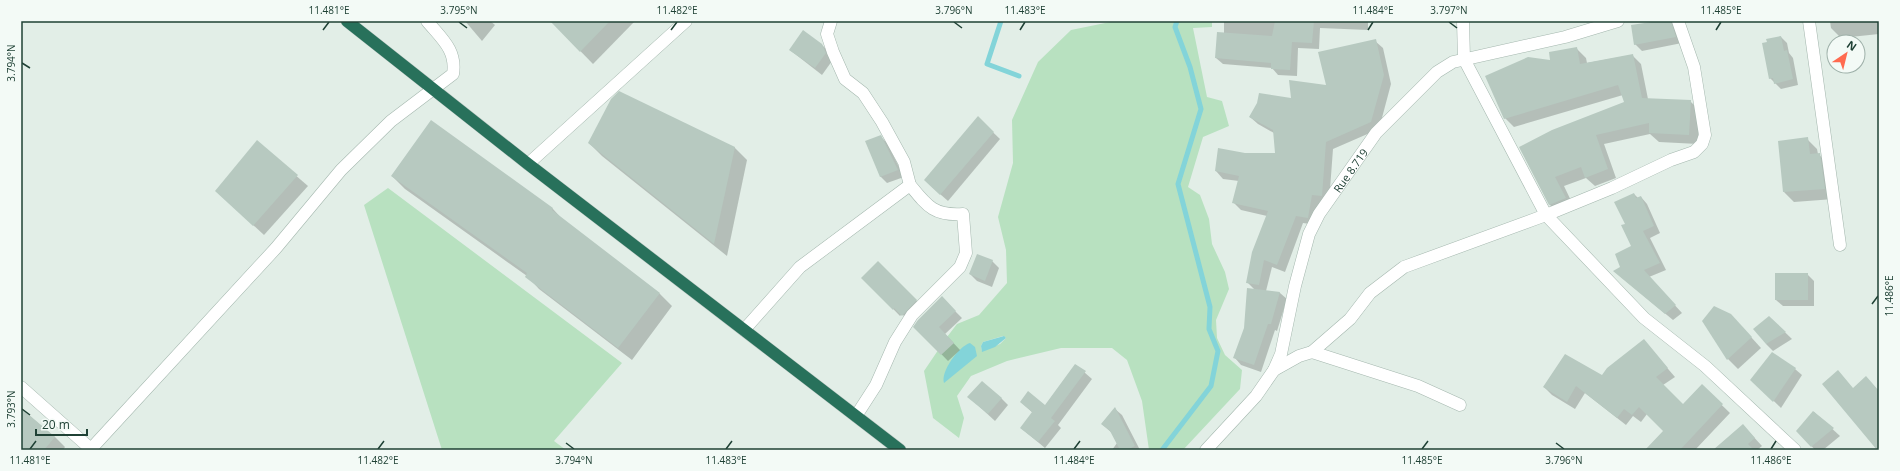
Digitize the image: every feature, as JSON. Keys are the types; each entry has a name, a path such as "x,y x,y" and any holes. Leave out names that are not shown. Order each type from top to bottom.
{"highway":[{"path":"347,21 528,164 900,450"}],"street":[{"path":"21,387 91,450 276,248 341,170 391,121 453,74 455,62 449,48 427,21"},
{"path":"528,164 686,21"},
{"path":"831,21 827,34 845,79 863,93 882,122 904,162 910,185 927,206 949,215 964,214 966,253 960,267 912,315 894,342 876,384 856,416"},
{"path":"1463,21 1464,59 1546,215 1644,318 1705,366 1795,450"},
{"name":"Rue 8.719","path":"1206,450 1256,396 1274,370 1281,354 1295,286 1309,234 1319,214 1376,133 1437,72 1453,62 1565,37 1618,21"},
{"path":"1274,370 1299,356 1312,352 1350,319 1370,293 1404,267 1546,215 1612,188 1671,160 1694,152 1702,144 1705,134 1694,67 1678,21"},
{"path":"1809,21 1840,245"},
{"path":"744,330 800,267 910,185"},
{"path":"1312,352 1418,386 1460,405"}],"green space":[{"path":"1115,21 1212,21 1212,27 1193,28 1207,97 1222,101 1229,126 1203,137 1188,187 1200,195 1209,219 1212,244 1225,272 1229,289 1216,320 1217,338 1225,355 1242,370 1240,389 1183,450 1149,450 1142,401 1127,360 1112,348 1061,348 1007,361 971,376 957,396 964,418 959,438 933,418 924,371 957,324 979,315 1007,283 1006,250 998,217 1013,163 1012,120 1038,62 1071,30","holes":["1003,336 1006,338 1000,344 982,351 981,346 983,342"]},
{"path":"388,188 622,363 554,441 566,450 442,450 364,205"}],"water":[{"path":"1004,336 1006,338 995,347 982,352 981,346 983,342"},
{"path":"970,343 975,347 977,356 944,383 945,373 951,360 961,349"}],"building":[{"path":"550,21 610,21 580,52"},
{"path":"1275,21 1314,21 1312,43 1292,42 1290,70 1271,69 1271,63 1215,58 1217,32 1272,36"},
{"path":"1658,21 1671,21 1676,37 1634,45 1631,25"},
{"path":"803,30 822,44 826,53 815,68 789,50"},
{"path":"1781,36 1784,51 1787,50 1793,79 1774,84 1773,78 1769,79 1762,43 1767,42 1766,39"},
{"path":"1376,39 1384,75 1371,122 1326,142 1322,196 1312,195 1308,218 1296,216 1277,265 1264,260 1259,285 1246,283 1252,252 1268,211 1232,203 1239,176 1215,171 1218,148 1245,153 1275,153 1273,130 1249,117 1257,103 1259,93 1291,98 1289,80 1326,85 1318,52"},
{"path":"1577,47 1580,64 1633,54 1642,98 1691,100 1689,135 1649,133 1649,123 1596,135 1608,169 1585,178 1581,167 1555,177 1566,198 1549,205 1519,147 1552,130 1624,102 1618,85 1504,119 1485,76 1528,57 1550,60 1549,52"},
{"path":"619,91 735,147 714,244 588,143 611,99"},
{"path":"978,116 994,132 940,195 924,180"},
{"path":"431,120 553,208 552,210 660,293 618,348 525,277 527,273 391,176"},
{"path":"881,135 898,170 880,177 865,141"},
{"path":"1808,137 1810,154 1820,153 1825,189 1783,192 1778,141"},
{"path":"257,140 298,175 253,226 215,191"},
{"path":"1634,193 1636,198 1641,196 1654,226 1643,231 1660,263 1644,270 1676,305 1665,314 1613,271 1620,267 1615,254 1631,246 1621,225 1625,224 1614,202"},
{"path":"977,254 993,260 985,281 969,274"},
{"path":"878,261 917,300 902,316 894,308 893,310 861,278"},
{"path":"1775,273 1808,273 1808,300 1775,300"},
{"path":"1247,288 1280,292 1271,324 1268,324 1254,365 1233,358 1244,328"},
{"path":"942,296 956,311 939,327 954,343 941,355 913,327"},
{"path":"1714,306 1731,314 1752,337 1727,360 1702,321"},
{"path":"1769,316 1786,332 1766,344 1753,329"},
{"path":"1644,339 1668,368 1656,377 1683,404 1702,384 1723,404 1680,450 1645,450 1663,431 1639,407 1632,415 1624,409 1617,418 1576,386 1567,402 1543,387 1565,354 1602,375 1607,368"},
{"path":"1772,352 1796,368 1773,402 1750,380"},
{"path":"1075,364 1086,371 1051,418 1055,421 1038,442 1020,428 1032,412 1020,402 1028,391 1045,405"},
{"path":"1838,370 1853,388 1866,376 1879,391 1879,450 1877,450 1822,384"},
{"path":"982,381 1002,398 988,414 967,397"},
{"path":"1115,407 1135,446 1127,450 1120,450 1110,431 1101,424"},
{"path":"21,408 55,437 44,450 21,450"},
{"path":"1813,411 1834,428 1811,447 1796,431"},
{"path":"1743,424 1755,438 1748,444 1754,450 1713,450"}],"waterway":[{"path":"1001,21 987,64 1019,76"},
{"path":"1162,450 1211,386 1218,351 1209,329 1210,307 1178,184 1201,109 1190,67 1175,27 1177,21"}]}
